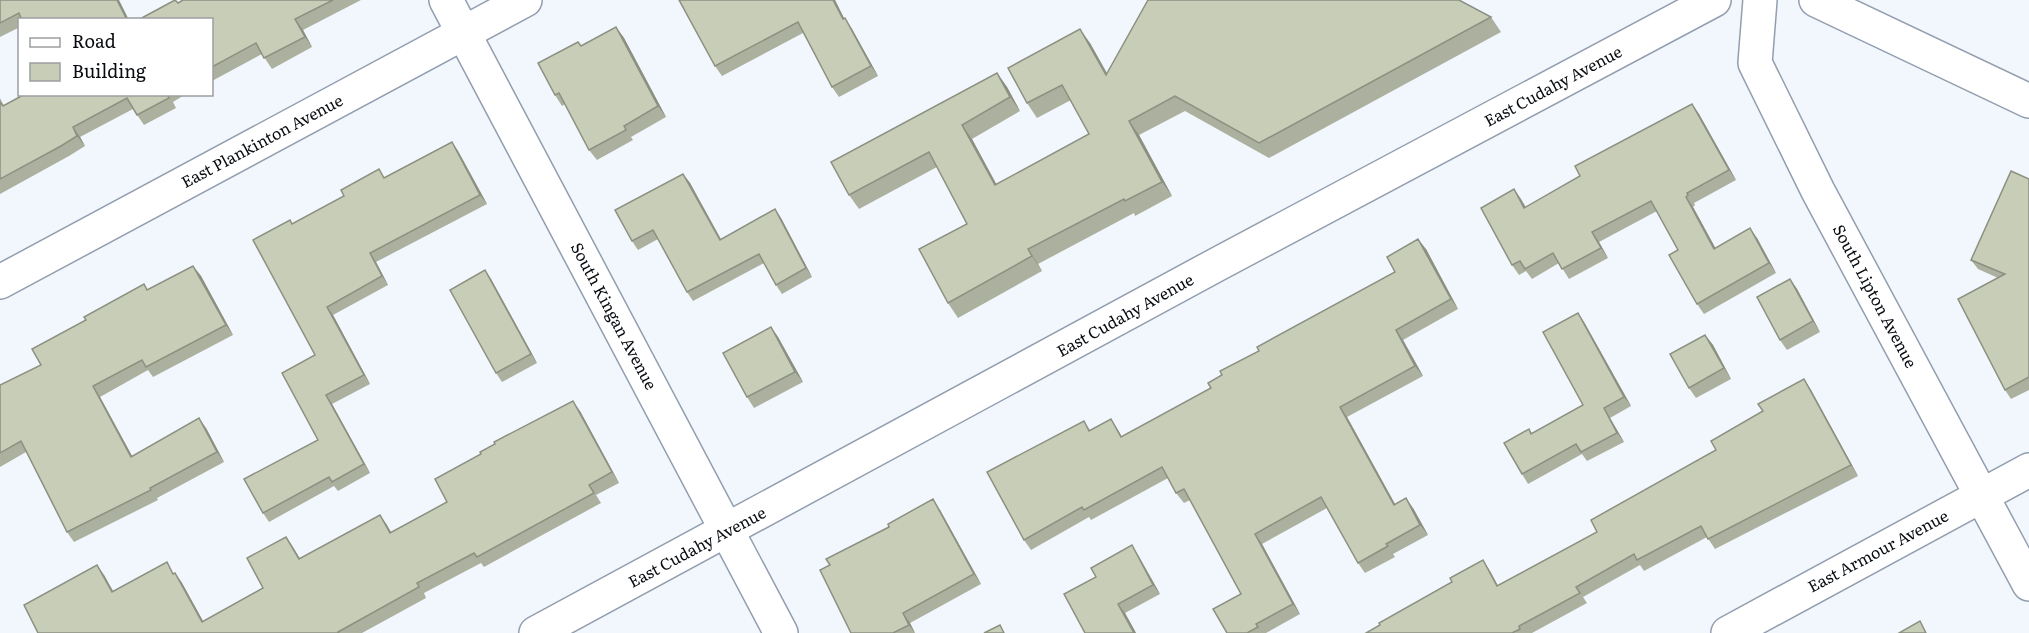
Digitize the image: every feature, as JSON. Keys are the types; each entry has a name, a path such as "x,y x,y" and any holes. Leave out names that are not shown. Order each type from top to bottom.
{"street":[{"name":"South Kingan Avenue","path":"446,0 781,633"},
{"name":"East Plankinton Avenue","path":"0,282 525,0"},
{"name":"East Cudahy Avenue","path":"537,633 1216,265 1714,0"},
{"name":"South Lipton Avenue","path":"1760,0 1755,63 1818,191 2029,584"},
{"path":"1816,0 2029,101"},
{"name":"East Armour Avenue","path":"1728,633 2029,470"}],"building":[{"path":"0,0 117,0 126,18 21,18 19,13 0,23"},
{"path":"175,0 178,3 183,0 333,0 295,19 305,37 264,58 256,43 213,66 213,18 142,18"},
{"path":"679,0 833,0 871,66 832,87 798,22 715,66"},
{"path":"1148,0 1459,0 1491,17 1259,143 1175,96 1129,121 1162,182 1028,249 1032,256 948,303 919,249 967,224 929,152 849,195 831,162 997,73 1010,97 962,125 995,185 1089,134 1062,85 1027,103 1008,68 1080,29 1106,75"},
{"path":"616,27 658,106 624,126 626,130 589,150 559,93 555,95 538,63 578,42 581,46"},
{"path":"21,96 168,96 169,98 137,115 127,98 73,127 77,136 0,179 0,102 3,106"},
{"path":"1692,104 1729,170 1687,193 1686,197 1714,249 1750,228 1769,263 1697,304 1669,255 1678,250 1651,201 1592,232 1601,248 1562,269 1553,253 1525,269 1520,261 1512,265 1481,208 1514,189 1524,208 1580,176 1575,166"},
{"path":"452,142 480,195 370,253 382,276 327,307 364,375 326,395 364,464 332,482 329,477 263,513 244,479 318,440 282,373 315,355 253,240 290,220 292,224 344,196 341,190 379,169 384,178"},
{"path":"2011,171 2029,179 2029,377 2005,390 1958,299 2005,274 1971,260"},
{"path":"683,174 720,240 775,209 806,268 776,285 759,254 687,292 653,230 632,241 615,210"},
{"path":"1418,239 1451,299 1396,330 1415,366 1340,407 1394,505 1406,498 1420,525 1358,563 1321,497 1255,534 1293,604 1256,624 1258,627 1247,633 1227,633 1213,609 1241,594 1184,489 1176,493 1162,467 1084,510 1082,507 1024,540 987,472 1084,421 1089,431 1111,419 1121,437 1211,388 1208,383 1222,375 1220,371 1259,351 1257,347 1395,272 1387,257"},
{"path":"193,266 226,325 146,367 142,360 93,386 131,457 199,418 217,452 150,488 151,490 67,532 21,441 0,453 0,385 41,365 32,349 86,320 84,317 144,284 147,290"},
{"path":"485,270 531,354 496,373 450,290"},
{"path":"1790,279 1813,321 1780,340 1757,297"},
{"path":"1578,313 1624,397 1604,408 1617,433 1581,452 1576,444 1522,474 1504,443 1529,429 1531,434 1583,405 1543,332"},
{"path":"771,327 795,372 747,397 723,353"},
{"path":"1705,335 1724,368 1689,388 1670,354"},
{"path":"1804,379 1851,465 1708,539 1701,526 1637,560 1634,554 1576,587 1580,593 1519,626 1520,629 1512,633 1366,633 1380,625 1379,623 1452,582 1450,578 1483,560 1497,586 1597,532 1591,520 1716,450 1711,441 1763,411 1758,404"},
{"path":"573,401 612,472 589,485 594,493 477,557 474,553 417,583 419,587 339,633 38,633 24,605 97,565 112,592 167,562 202,622 263,588 247,558 286,537 299,559 380,515 390,533 447,502 435,479 481,454 480,452 495,444 494,442"},
{"path":"933,499 974,574 903,613 909,625 893,633 851,633 820,570 830,565 826,559 889,527 888,524"},
{"path":"1132,545 1153,585 1118,604 1134,633 1085,633 1064,594 1096,577 1091,568"},
{"path":"1920,621 1926,633 1899,633"},
{"path":"1000,625 1004,633 984,633"}]}
